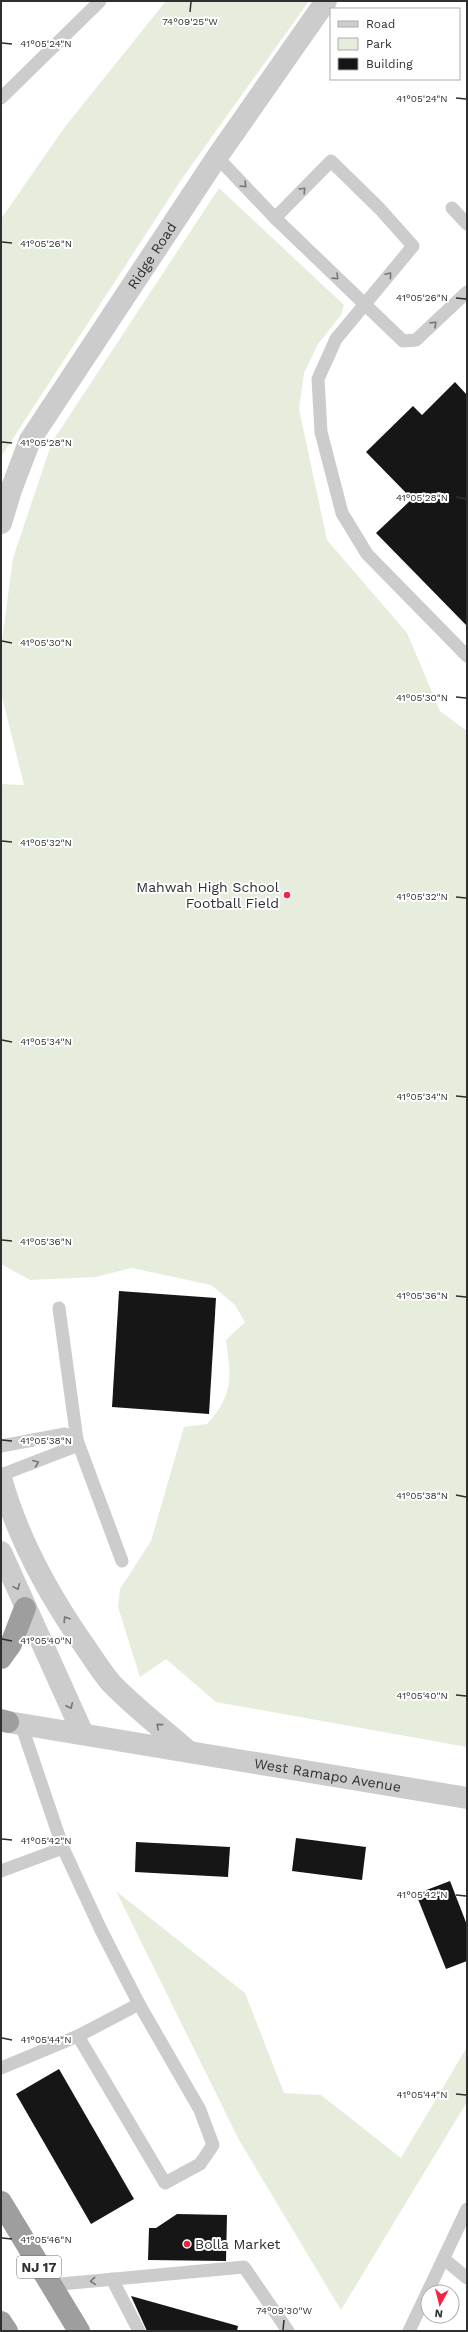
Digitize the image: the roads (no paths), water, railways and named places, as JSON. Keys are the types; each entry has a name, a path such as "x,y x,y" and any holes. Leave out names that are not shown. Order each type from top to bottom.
{"highway":[{"path":"1,1658 11,1644 25,1608"},
{"name":"NJ 17","path":"1,2202 79,2331"},
{"path":"1,2322 7,2331"}],"street":[{"name":"Ridge Road","path":"1,523 11,490 30,440 217,157 326,1"},
{"path":"1,1476 9,1506 36,1567 52,1598 100,1669 127,1698 189,1752"},
{"path":"1,1552 83,1734"},
{"name":"West Ramapo Avenue","path":"8,1722 467,1798"}],"lane":[{"path":"1,98 100,1"},
{"path":"217,157 275,218 403,341 416,340 467,292"},
{"path":"275,218 331,161 413,246 336,339 318,379 321,432 342,513 367,554 467,656"},
{"path":"452,208 467,224"},
{"path":"60,1308 77,1440 122,1561"},
{"path":"1,1446 65,1434 77,1440"},
{"path":"1,1476 71,1448 77,1440"},
{"path":"8,1722 101,1930 139,2004 200,2110 213,2145 200,2164 165,2183 78,2036"},
{"path":"1,1871 64,1848"},
{"path":"1,2068 78,2036 139,2004"},
{"path":"409,2331 467,2210"},
{"path":"444,2259 467,2278"},
{"path":"50,2285 244,2267 288,2331"},
{"path":"112,2279 139,2331"}],"place":[{"name":"Mahwah High School Football Field","path":"287,895"},
{"name":"Bolla Market","path":"187,2244"}]}
